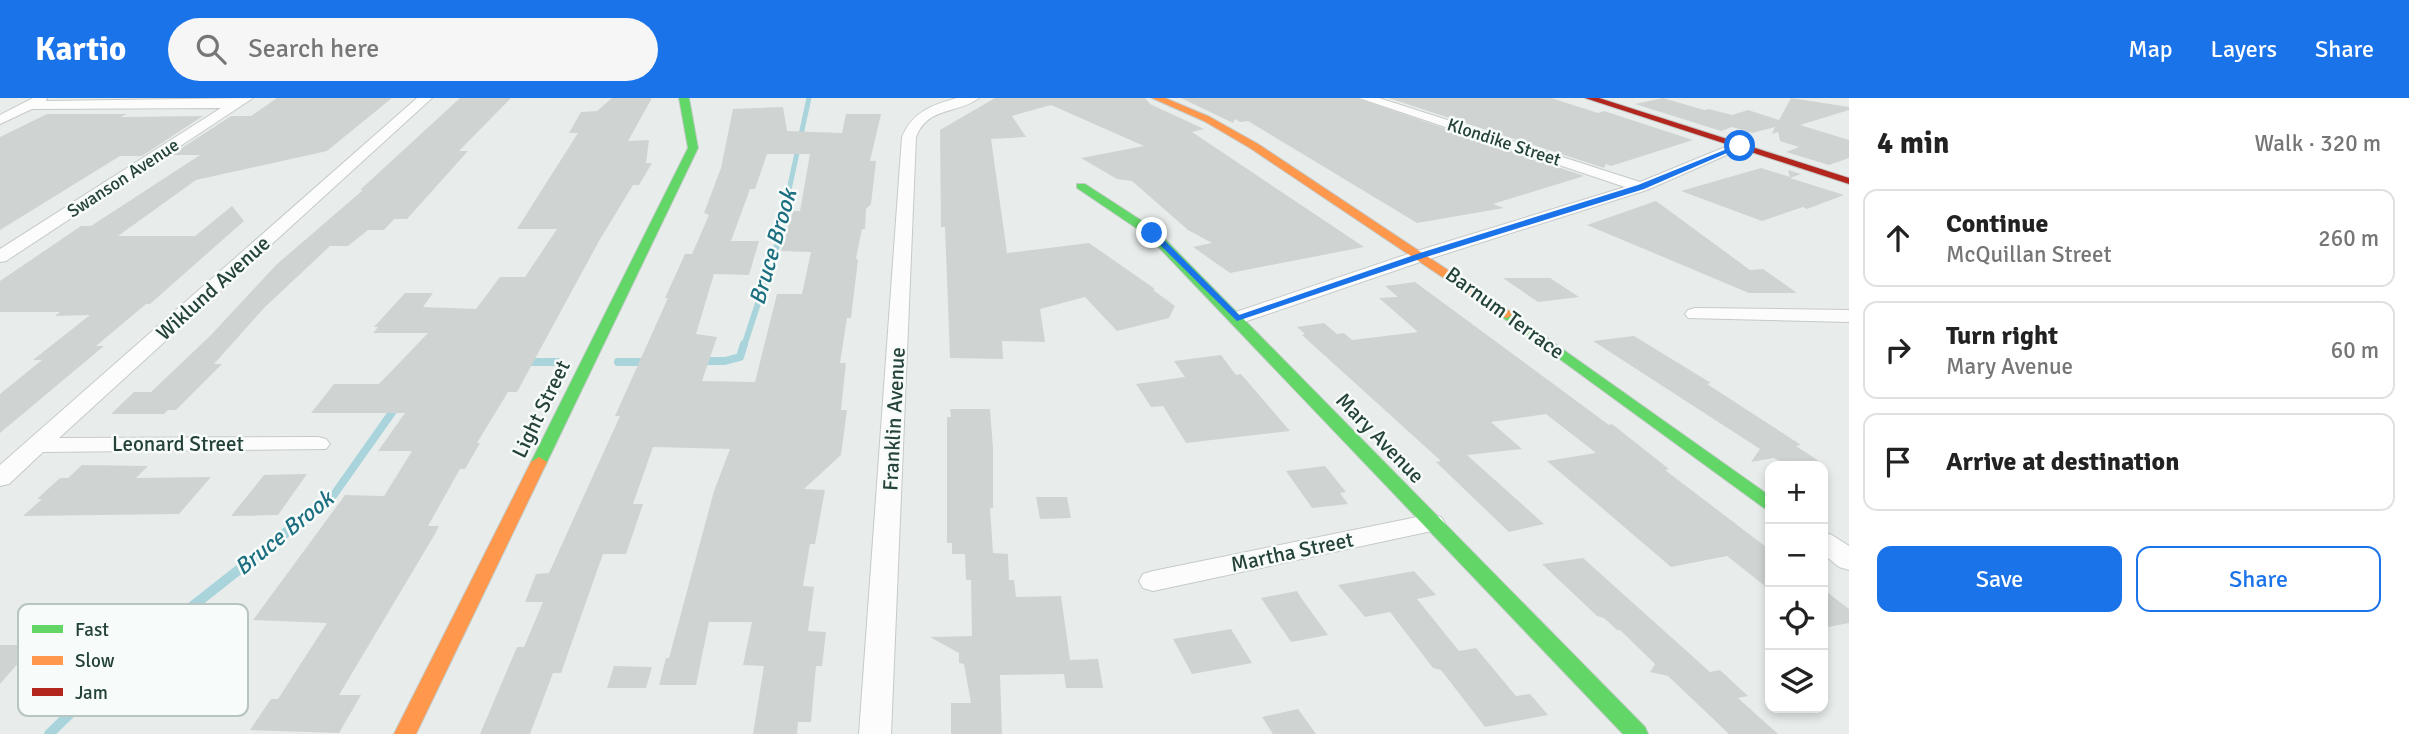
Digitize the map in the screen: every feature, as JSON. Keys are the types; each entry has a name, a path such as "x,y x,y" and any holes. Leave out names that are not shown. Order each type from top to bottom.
{"street":[{"path":"0,120 44,98"},
{"name":"Wiklund Avenue","path":"0,478 425,98"},
{"name":"Light Street","path":"405,734 694,148 684,98"},
{"name":"Franklin Avenue","path":"875,734 908,146 913,124 930,112 972,98"},
{"name":"Barnum Terrace","path":"1157,98 1209,120 1423,255 1765,500"},
{"name":"Klondike Street","path":"1366,98 1641,187"},
{"path":"1590,98 1849,181"},
{"path":"30,105 242,101"},
{"name":"Swanson Avenue","path":"0,257 242,101"},
{"path":"1237,318 1423,255 1641,187 1740,146"},
{"name":"Mary Avenue","path":"1081,186 1152,233 1637,734"},
{"path":"1695,314 1849,316"},
{"name":"Leonard Street","path":"38,445 318,444"},
{"name":"Martha Street","path":"1153,581 1432,523"},
{"path":"1828,545 1849,560"}],"building":[{"path":"277,98 392,98 327,151 196,180 118,236 195,236 232,206 244,221 150,304 146,304 96,346 104,346 0,433 0,394 42,360 33,360 90,315 55,316 60,312 0,312 0,281 81,226 91,226 200,155 171,155 231,116 251,116"},
{"path":"460,98 511,98 459,151 468,151 407,219 394,219 384,230 368,230 348,246 330,246 264,308 214,364 222,364 176,410 168,410 164,414 111,414 134,392 151,392 211,335 276,265 363,190 360,190"},
{"path":"612,98 652,98 628,141 649,140 646,163 652,163 639,185 633,185 599,241 517,392 508,392 477,443 480,443 465,469 460,469 428,526 439,526 339,695 361,695 339,733 250,730 271,699 278,699 327,623 253,620 345,495 384,496 412,451 378,451 405,413 311,413 334,384 379,384 428,333 373,333 378,327 374,327 405,293 433,293 423,307 476,309 500,277 525,277 557,229 517,229 578,133 569,133 581,112 597,111"},
{"path":"995,98 1145,98 1150,104 1204,129 1192,132 1364,247 1230,273 1193,247 1212,243 1188,230 1132,181 1117,179 1081,158 1144,146 1051,105 1012,116 1026,137 991,139 1007,253 1089,243 1175,306 1169,318 1117,331 1085,297 1040,309 1045,342 1002,341 1003,359 950,358 945,227 941,227 940,130"},
{"path":"1181,98 1356,98 1584,176 1493,204 1504,208 1417,223 1248,121 1240,122 1235,119 1233,123"},
{"path":"1388,98 1551,98 1598,113 1604,111 1693,140 1611,166 1606,164 1604,168"},
{"path":"1663,98 1704,110 1732,115 1748,110 1779,120 1791,98 1849,107 1849,110 1800,125 1849,140 1849,158 1829,165 1786,152 1799,147 1780,141 1778,132 1772,134 1775,127 1752,133 1732,127 1721,131 1635,104"},
{"path":"783,107 787,131 842,133 846,114 881,114 870,161 876,161 871,204 866,209 865,229 862,229 856,258 858,260 851,318 847,318 840,363 846,363 841,410 847,410 841,455 804,489 825,490 815,544 810,544 803,586 814,587 808,631 826,632 822,666 816,666 811,722 798,722 797,734 753,734 764,666 743,665 752,622 709,622 696,685 659,685 666,658 669,658 714,491 730,449 653,447 633,504 643,504 626,554 603,554 561,673 553,673 530,734 480,734 517,647 524,647 543,602 525,602 536,574 549,573 620,416 615,416 668,298 665,298 685,254 692,254 709,215 704,213 721,168 733,109","holes":["767,154 810,154 800,211 793,211 781,251 811,252 802,294 777,294 755,382 702,381 717,337 696,334 714,274 749,275 759,241 731,241 750,189 755,189"]},
{"path":"47,114 203,116 142,156 120,156 0,230 0,137"},
{"path":"1761,168 1790,177 1788,170 1801,174 1790,178 1844,195 1807,209 1803,207 1762,221 1681,191"},
{"path":"1656,201 1750,270 1763,269 1797,293 1749,293 1587,225"},
{"path":"1503,278 1550,278 1579,297 1538,302"},
{"path":"1415,282 1609,425 1612,424 1669,469 1665,470 1765,546 1765,586 1727,556 1671,567 1547,461 1596,453 1546,414 1491,422 1522,449 1467,455 1544,524 1509,532 1436,462 1441,461 1302,335 1305,334 1297,327 1324,323 1337,334 1344,333 1352,340 1418,332 1379,298 1398,297 1385,286"},
{"path":"1634,336 1711,383 1707,384 1801,445 1796,446 1819,461 1779,461 1774,458 1751,462 1760,449 1593,341"},
{"path":"1221,355 1236,375 1241,374 1290,431 1186,443 1163,406 1151,407 1136,384 1185,377 1174,361"},
{"path":"950,409 990,409 993,448 993,508 990,508 993,553 1008,554 1009,580 1014,580 1016,597 1061,596 1070,660 1098,659 1103,688 1066,688 1064,674 1000,675 1002,734 951,734 951,703 971,703 964,664 959,663 959,653 930,637 972,636 971,580 966,580 965,554 952,554 952,543 947,543 947,417 951,417"},
{"path":"82,465 148,466 136,478 211,477 179,514 23,516 60,478 68,478"},
{"path":"1325,466 1346,492 1340,493 1348,504 1312,508 1286,471"},
{"path":"307,474 278,515 231,516 264,475"},
{"path":"1036,497 1067,497 1071,518 1040,519"},
{"path":"1583,558 1710,672 1720,670 1748,696 1738,698 1778,734 1729,734 1668,676 1650,672 1655,664 1620,630 1597,616 1542,564"},
{"path":"1414,571 1436,595 1417,599 1459,651 1476,648 1516,696 1530,694 1548,715 1485,727 1441,670 1433,668 1390,612 1365,617 1338,585"},
{"path":"1297,591 1328,635 1291,642 1261,598"},
{"path":"1828,593 1849,609 1849,623 1828,627"},
{"path":"1231,629 1252,663 1192,674 1173,639"},
{"path":"0,645 18,645 18,663 0,684"},
{"path":"614,666 652,667 646,688 607,688"},
{"path":"1298,709 1316,734 1273,734 1262,717"}],"waterway":[{"name":"Bruce Brook","path":"785,208 809,98"},
{"name":"Bruce Brook","path":"744,346 780,236 785,206"},
{"name":"Bruce Brook","path":"701,361 725,361 740,357 744,344"},
{"name":"Bruce Brook","path":"524,362 559,362"},
{"name":"Bruce Brook","path":"618,362 649,362"},
{"name":"Bruce Brook","path":"305,518 333,496 398,404"},
{"name":"Bruce Brook","path":"195,604 307,516"},
{"name":"Bruce Brook","path":"49,734 68,716"}],"traffic: fast":[{"path":"539,462 693,148 684,98"},
{"path":"1081,186 1152,233 1637,734"},
{"path":"1507,314 1765,500"}],"traffic: slow":[{"path":"1157,98 1207,119 1254,146 1507,314"},
{"path":"405,734 539,462"}],"traffic: jam":[{"path":"1590,98 1849,181"}],"route":[{"path":"1152,233 1237,318 1423,255 1641,187 1740,146"}]}
